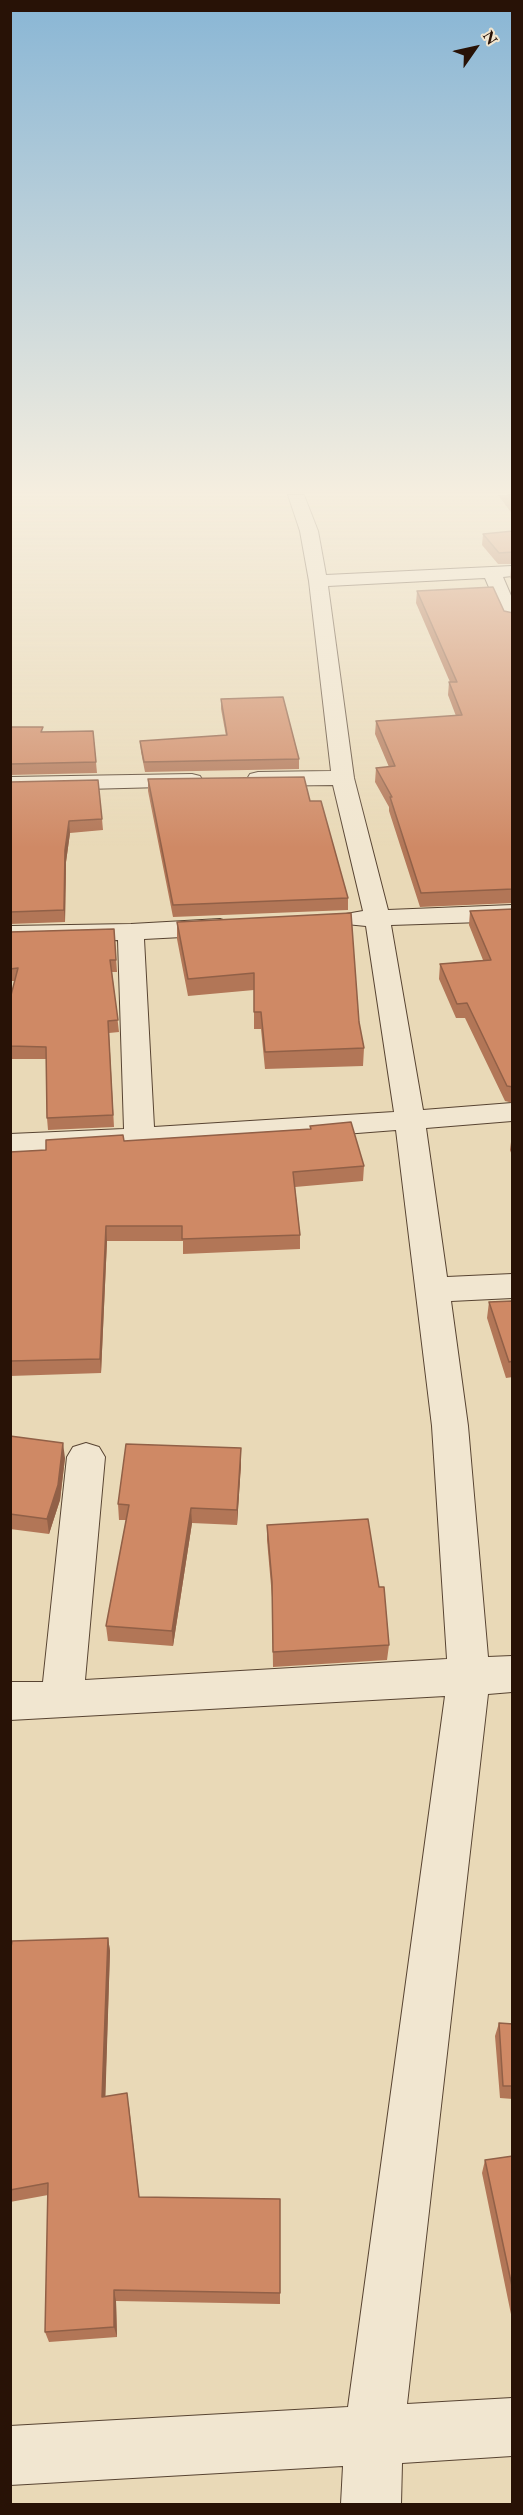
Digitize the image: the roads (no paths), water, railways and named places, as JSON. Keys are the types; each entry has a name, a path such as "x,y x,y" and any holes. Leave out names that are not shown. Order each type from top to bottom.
{"street":[{"path":"322,612 343,778 377,918 410,1119 450,1426 469,1675 374,2434 371,2505"},
{"path":"236,780 343,778"},
{"path":"10,784 212,780"},
{"path":"330,920 513,913"},
{"path":"10,934 131,932 248,925"},
{"path":"131,932 139,1138"},
{"path":"10,1144 139,1138 513,1112"},
{"path":"431,1290 513,1286"},
{"path":"62,1700 86,1457"},
{"path":"10,1701 513,1674"},
{"path":"10,2456 513,2427"}]}
